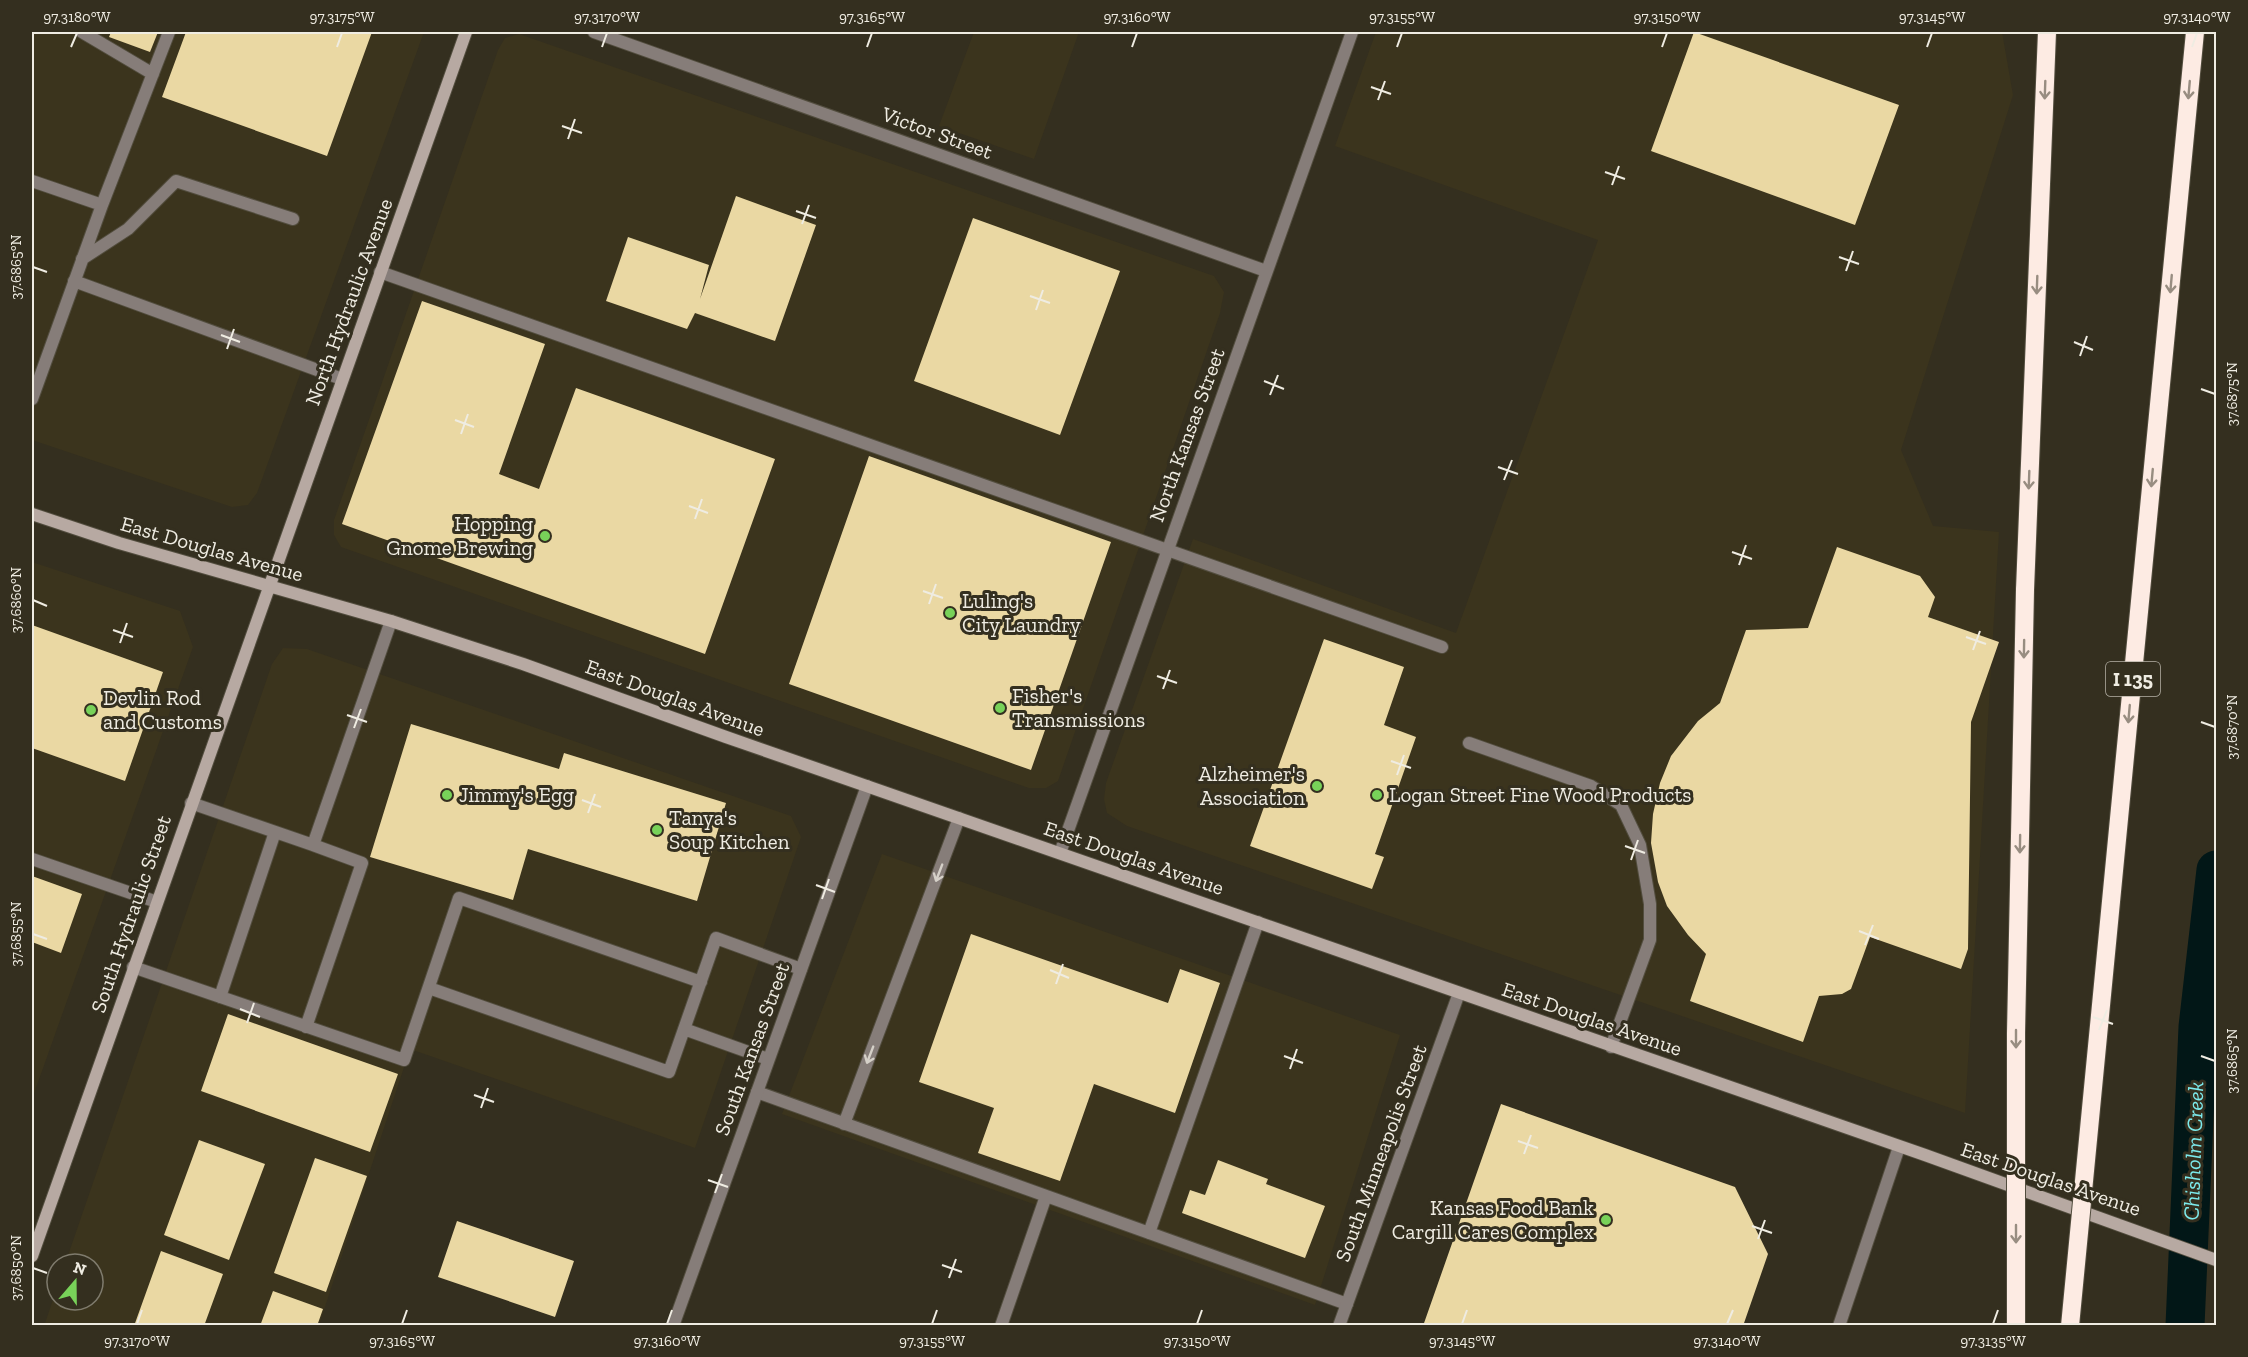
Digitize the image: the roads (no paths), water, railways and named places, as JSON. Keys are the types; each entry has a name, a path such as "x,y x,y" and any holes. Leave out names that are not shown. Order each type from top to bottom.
{"highway":[{"path":"2016,1326 2016,1033 2025,590 2047,32"},
{"name":"I 135","path":"2070,1326 2195,32"}],"main road":[{"name":"North Hydraulic Avenue","path":"268,585 466,32"},
{"name":"East Douglas Avenue","path":"32,514 119,543 391,621 523,664 2146,1233 2217,1260"},
{"name":"South Hydraulic Street","path":"32,1256 268,585"}],"street":[{"path":"82,32 153,74"},
{"path":"32,399 102,205 169,32"},
{"name":"Victor Street","path":"594,32 1266,271"},
{"name":"North Kansas Street","path":"1060,853 1352,32"},
{"path":"32,181 102,205"},
{"path":"82,259 128,229 176,181 293,219"},
{"path":"380,272 1442,647"},
{"path":"75,281 342,379"},
{"path":"313,845 391,621"},
{"path":"1469,743 1591,786 1621,805 1640,845 1650,904 1650,940 1611,1047"},
{"name":"South Kansas Street","path":"673,1326 867,786"},
{"path":"191,803 362,863 306,1026"},
{"path":"844,1124 959,818"},
{"path":"220,997 275,832"},
{"path":"32,859 157,902"},
{"path":"133,967 404,1060 459,898 701,982"},
{"path":"1149,1233 1258,922"},
{"path":"429,988 669,1072 716,938 801,969"},
{"name":"South Minneapolis Street","path":"1339,1326 1459,993"},
{"path":"684,1029 768,1059"},
{"path":"757,1092 1347,1304"},
{"path":"1839,1326 1899,1147"},
{"path":"1001,1326 1046,1196"}],"waterway":[{"name":"Chisholm Creek","path":"2185,1326 2198,1027 2216,870"}],"place":[{"name":"Hopping Gnome Brewing","path":"545,536"},
{"name":"Luling's City Laundry","path":"950,613"},
{"name":"Fisher's Transmissions","path":"1000,708"},
{"name":"Devlin Rod and Customs","path":"91,710"},
{"name":"Alzheimer's Association","path":"1317,786"},
{"name":"Jimmy's Egg","path":"447,795"},
{"name":"Logan Street Fine Wood Products","path":"1377,795"},
{"name":"Tanya's Soup Kitchen","path":"657,830"},
{"name":"Kansas Food Bank Cargill Cares Complex","path":"1606,1220"}]}
